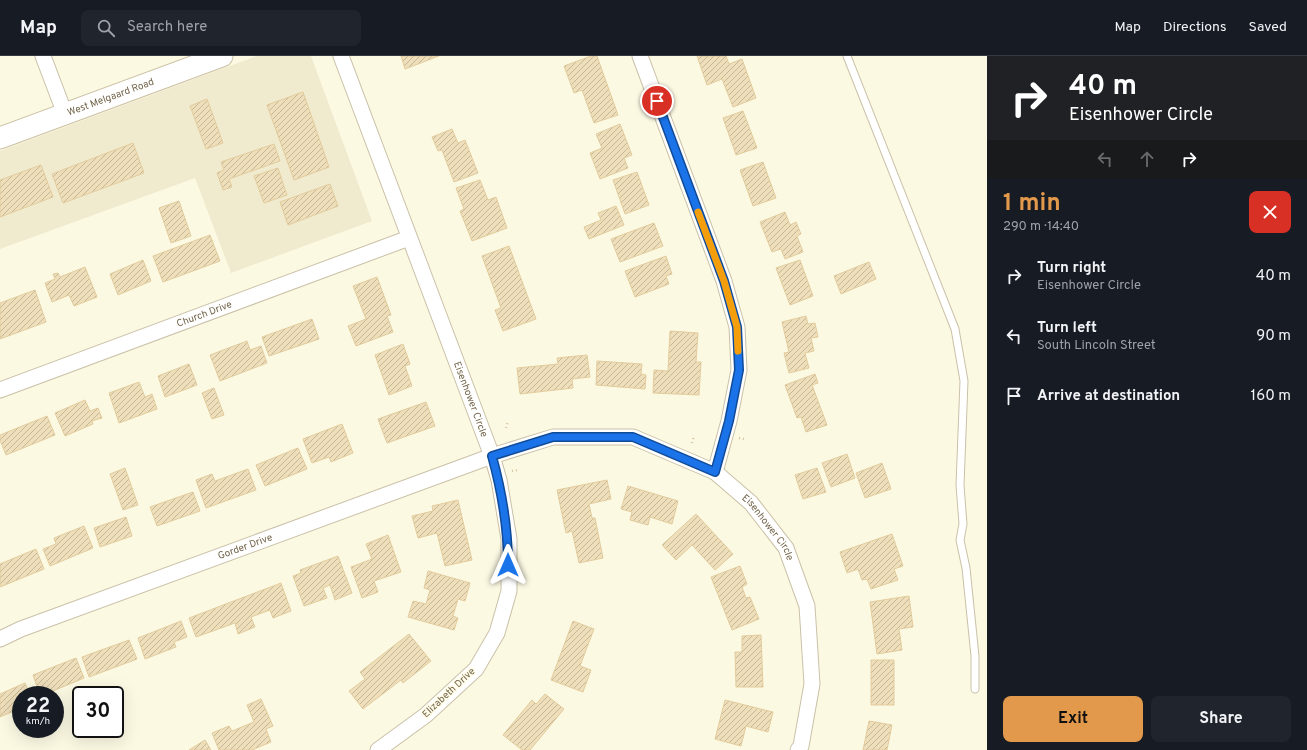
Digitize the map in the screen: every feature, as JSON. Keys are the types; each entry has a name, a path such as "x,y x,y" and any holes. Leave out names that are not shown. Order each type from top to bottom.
{"main road":[{"name":"West Melgaard Road","path":"0,138 65,114 190,64 222,56"}],"street":[{"path":"43,56 65,114"},
{"name":"Eisenhower Circle","path":"341,56 492,456 553,437 633,437 715,472 751,503 786,548 807,606 812,684 801,746 798,750"},
{"path":"640,56 724,281 737,327 739,370 729,421 715,472"},
{"name":"Church Drive","path":"0,390 409,238"},
{"name":"Gorder Drive","path":"0,639 21,629 492,456"},
{"name":"Elizabeth Drive","path":"378,750 426,715 476,669 496,633 508,591 508,539 499,480 492,456"}],"lane":[{"path":"847,56 955,329 964,381 960,484 963,524 960,540 966,568 975,656 975,689"}],"path":[{"path":"506,428 508,421"},
{"path":"692,442 694,436"}],"shaded area":[{"path":"257,56 311,56 372,221 231,273 195,178 0,249 0,151"}],"building":[{"path":"401,56 439,56 405,69"},
{"path":"591,56 597,56 618,115 594,123 582,90 574,93 564,66"},
{"path":"697,56 726,56 729,64 742,59 756,98 733,107 722,79 707,85"},
{"path":"303,92 329,167 294,180 267,105"},
{"path":"207,99 223,143 206,149 190,106"},
{"path":"743,111 757,148 736,155 723,118"},
{"path":"620,124 632,155 624,158 628,168 600,179 590,153 602,148 596,134"},
{"path":"452,129 458,143 465,140 478,173 454,182 442,150 438,151 432,137"},
{"path":"133,143 144,173 63,203 52,174"},
{"path":"274,144 280,161 229,179 232,187 223,190 217,173 224,170 221,162"},
{"path":"763,162 776,198 753,206 740,170"},
{"path":"41,165 53,197 0,217 0,180"},
{"path":"278,168 287,195 264,203 254,176"},
{"path":"637,172 649,205 625,214 613,180"},
{"path":"480,180 488,200 496,197 507,228 472,241 460,211 464,209 456,188"},
{"path":"330,184 338,206 288,225 280,202"},
{"path":"179,201 191,236 171,243 159,208"},
{"path":"616,206 624,225 589,239 584,227 601,220 598,213"},
{"path":"785,212 790,225 796,222 801,234 797,236 803,252 785,259 781,249 772,252 760,222"},
{"path":"654,223 663,246 620,262 611,239"},
{"path":"210,235 220,261 163,282 153,256"},
{"path":"509,246 536,319 503,331 495,310 501,308 482,256"},
{"path":"666,256 672,274 666,276 669,284 635,297 625,271"},
{"path":"143,260 151,281 118,295 110,274"},
{"path":"800,260 813,296 790,305 776,268"},
{"path":"869,262 876,279 841,294 834,276"},
{"path":"85,267 97,297 74,306 69,295 52,302 45,283 55,279 53,274 58,273 60,277"},
{"path":"377,277 391,315 387,316 393,332 356,346 348,326 366,319 353,286"},
{"path":"35,290 46,322 0,339 0,303"},
{"path":"806,316 808,324 815,323 818,337 811,338 814,351 805,353 809,368 789,373 784,353 789,352 782,322"},
{"path":"312,319 319,339 269,356 262,337"},
{"path":"670,331 698,333 696,362 701,362 699,395 653,393 654,370 668,371"},
{"path":"247,341 250,350 261,346 267,363 220,381 210,355"},
{"path":"403,344 410,364 405,366 412,386 389,395 375,355"},
{"path":"587,355 590,377 572,379 573,388 520,394 517,368 558,364 557,358"},
{"path":"597,361 642,364 641,374 646,375 645,389 596,385"},
{"path":"189,364 197,385 165,397 158,376"},
{"path":"815,374 818,383 812,385 827,425 806,432 801,417 797,418 785,385"},
{"path":"139,382 145,397 152,394 157,409 119,423 109,393"},
{"path":"214,388 224,415 212,419 202,393"},
{"path":"85,400 90,411 98,408 102,418 92,421 93,424 65,436 55,413"},
{"path":"426,402 435,426 387,443 378,419"},
{"path":"47,416 55,435 6,455 0,440 0,435"},
{"path":"342,424 353,453 331,462 329,457 312,463 303,439"},
{"path":"298,448 307,469 265,486 256,465"},
{"path":"847,454 855,478 831,487 822,463"},
{"path":"882,463 891,489 865,498 856,473"},
{"path":"125,468 138,505 123,510 110,474"},
{"path":"817,468 826,492 803,499 795,475"},
{"path":"248,469 256,490 206,508 196,480 212,474 215,481"},
{"path":"607,480 611,499 589,504 592,518 595,518 603,558 579,563 572,531 566,533 557,490"},
{"path":"628,486 678,501 672,524 650,517 648,525 630,520 632,512 621,509"},
{"path":"193,492 200,511 157,526 150,507"},
{"path":"458,500 472,560 445,566 437,533 418,538 412,516 433,511 432,506"},
{"path":"696,514 733,554 715,570 692,545 676,560 662,545"},
{"path":"126,517 132,536 100,547 94,528"},
{"path":"84,526 93,548 50,566 43,549 56,544 54,538"},
{"path":"892,534 903,566 894,569 898,580 871,589 867,579 862,580 858,569 847,573 840,552"},
{"path":"388,535 401,572 374,581 378,592 362,598 351,567 372,559 366,544"},
{"path":"36,549 44,569 0,587 0,564"},
{"path":"338,556 352,593 335,600 330,585 323,588 327,598 304,606 293,576 301,573 300,570"},
{"path":"740,566 747,584 742,587 746,598 750,597 759,619 732,630 711,577"},
{"path":"428,571 470,583 465,601 458,599 453,616 458,618 454,630 408,617 413,601 426,604 430,590 424,588"},
{"path":"281,583 291,611 273,618 270,610 251,617 255,627 238,634 235,623 196,637 189,618"},
{"path":"909,596 913,627 899,629 902,650 877,654 870,602"},
{"path":"181,621 187,637 174,642 176,647 145,659 138,638"},
{"path":"573,621 594,629 580,666 591,670 583,692 551,680"},
{"path":"409,634 431,661 403,683 401,680 363,709 349,691 365,679 360,672"},
{"path":"761,635 763,687 736,687 735,652 742,652 742,636"},
{"path":"129,640 137,659 89,677 82,657"},
{"path":"76,658 84,678 64,686 37,686 33,675"},
{"path":"871,660 894,660 894,705 871,705"},
{"path":"25,683 26,686 18,686"},
{"path":"12,689 12,712 0,717 0,694"},
{"path":"545,694 564,709 530,750 522,750 503,735 532,700 536,704"},
{"path":"261,699 273,726 266,729 271,742 252,750 219,750 212,733 229,726 232,731 254,722 247,705"},
{"path":"725,700 773,712 768,732 746,726 741,746 715,739"},
{"path":"869,721 892,725 887,750 863,750"},
{"path":"205,740 211,750 189,750"}],"slow traffic":[{"path":"698,212 724,281 737,327 738,351"}],"route":[{"path":"508,565 508,539 499,480 492,456 553,437 633,437 715,472 729,421 739,370 737,327 724,281 657,101"}]}
